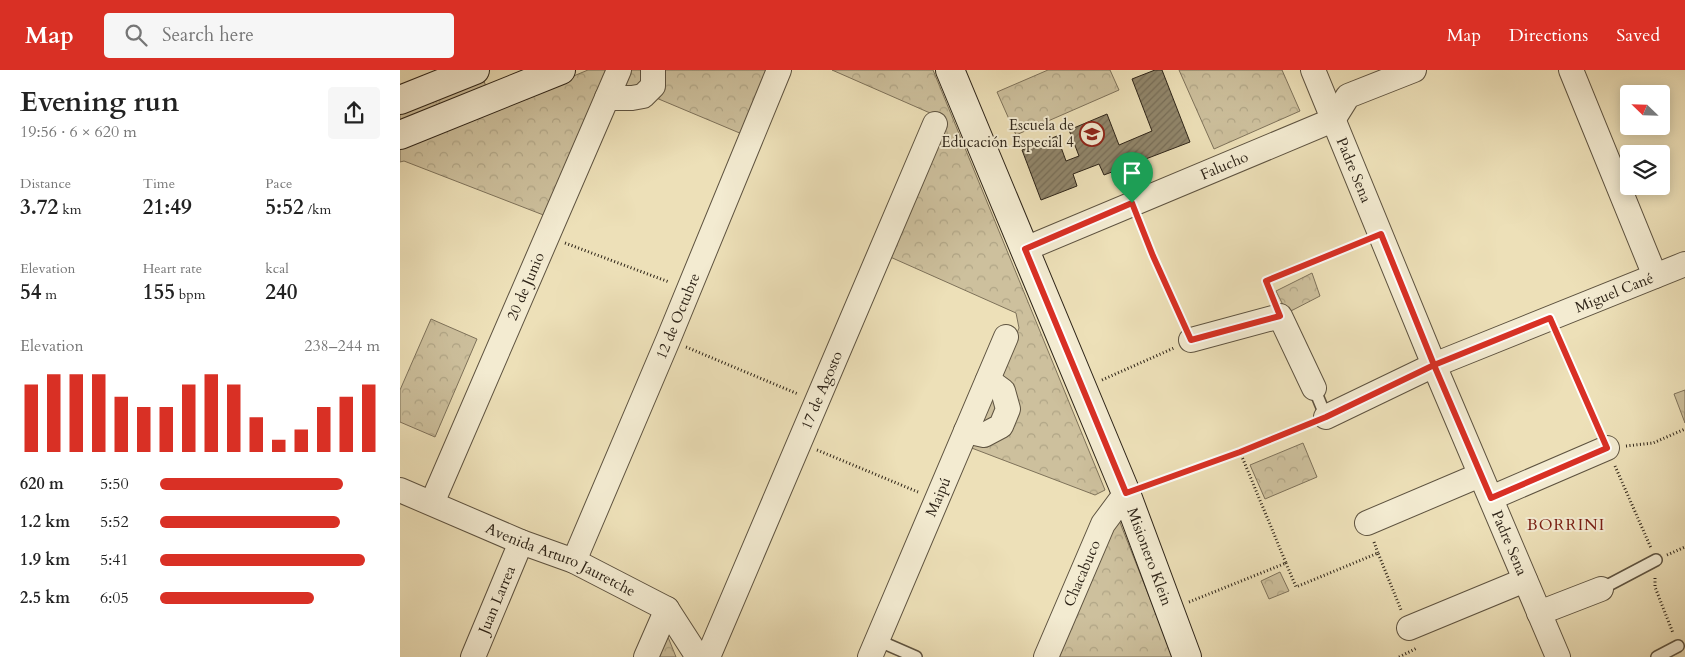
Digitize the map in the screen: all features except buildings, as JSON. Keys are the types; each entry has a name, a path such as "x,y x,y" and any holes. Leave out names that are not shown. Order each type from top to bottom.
{"street":[{"path":"400,100 475,70"},
{"path":"400,135 516,78 561,70"},
{"name":"20 de Junio","path":"432,503 619,70"},
{"path":"607,98 643,96 653,86 653,70"},
{"name":"12 de Octubre","path":"574,561 780,70"},
{"name":"Misionero Klein","path":"950,70 1126,493 1187,657"},
{"name":"Padre Sena","path":"1313,70 1434,365 1558,657"},
{"path":"1333,120 1348,96 1414,70"},
{"path":"1571,70 1655,276"},
{"name":"Falucho","path":"1025,249 1333,120"},
{"name":"17 de Agosto","path":"708,657 935,124"},
{"name":"Miguel Cané","path":"1326,417 1434,365 1685,264"},
{"path":"1191,340 1280,316 1314,388"},
{"name":"Maipú","path":"873,649 1006,337"},
{"path":"1491,498 1607,448"},
{"path":"1367,523 1480,475"},
{"name":"Avenida Arturo Jauretche","path":"400,490 521,542 574,561 666,609 698,657"},
{"name":"Chacabuco","path":"1046,657 1102,524 1126,493"},
{"name":"Juan Larrea","path":"473,657 521,542"},
{"path":"1409,628 1525,580"},
{"path":"1539,614 1602,588"},
{"path":"646,657 666,609"}],"lane":[{"path":"1314,388 1326,417"},
{"path":"1602,588 1656,560"},
{"path":"1657,657 1678,646"},
{"path":"873,649 916,657"}],"path":[{"path":"1083,388 1191,340 1153,256 1132,203"},
{"path":"1280,316 1266,281 1381,234"},
{"path":"547,236 689,289"},
{"path":"1550,318 1656,560 1655,586 1678,646"},
{"path":"668,340 817,402"},
{"path":"1126,493 1240,452 1326,417"},
{"path":"1607,448 1653,443 1685,429"},
{"path":"800,442 936,500"},
{"path":"1240,452 1296,587 1378,553 1417,649 1399,657"},
{"path":"1169,611 1286,563"}],"green space":[{"path":"588,70 608,70 546,216 404,161 400,162 400,148"},
{"path":"629,70 769,70 742,134 623,84"},
{"path":"832,70 933,70 1105,490 1095,495 969,447 1019,328 1016,313 888,256 946,120"},
{"path":"1048,70 1110,70 1119,90 1016,135 997,92"},
{"path":"1179,70 1282,70 1300,111 1214,149"},
{"path":"483,79 488,91 400,126 400,112"},
{"path":"1312,273 1320,296 1287,313 1276,291"},
{"path":"431,319 477,339 435,437 400,422 400,390"},
{"path":"1685,390 1685,423 1674,394"},
{"path":"1303,443 1317,477 1265,499 1250,465"},
{"path":"1117,515 1173,657 1057,657"},
{"path":"1280,572 1289,591 1269,599 1261,581"},
{"path":"666,632 676,657 655,657"}],"place":[{"name":"Escuela de Educación Especial 4","path":"1092,134"}],"district":[{"name":"BORRINI","path":"1566,524"}],"route":[{"path":"1132,203 1025,249 1126,493 1240,452 1326,417 1434,365 1491,498 1607,448 1550,318 1434,365 1381,234 1266,281 1280,316 1191,340 1153,256 1132,203"}]}
